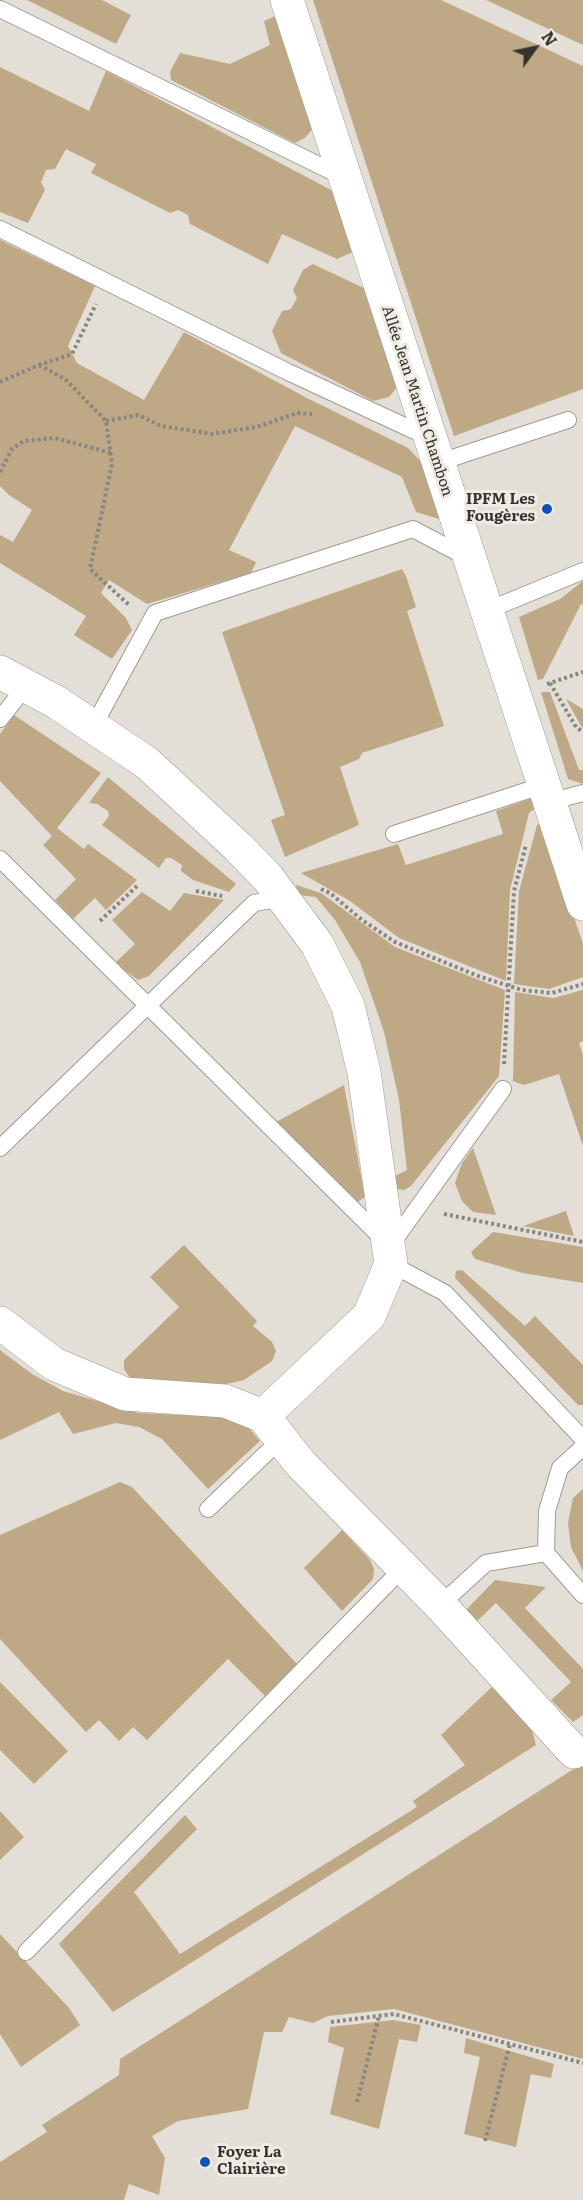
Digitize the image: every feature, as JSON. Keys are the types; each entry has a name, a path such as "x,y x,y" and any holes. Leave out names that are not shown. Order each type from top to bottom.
{"street":[{"name":"Allée Jean Martin Chambon","path":"287,0 343,177 583,904"},
{"path":"13,679 93,727 155,771 238,847 283,898 317,944 348,1006 364,1072 390,1255 369,1316 272,1428"},
{"path":"0,1323 54,1364 125,1394 225,1401 272,1428 300,1463 440,1605 574,1752"}],"lane":[{"path":"0,9 343,177"},
{"path":"0,228 288,372 433,450 568,420"},
{"path":"93,727 155,613 413,529 469,558"},
{"path":"486,611 583,571"},
{"path":"0,720 13,679"},
{"path":"394,834 547,794 583,793"},
{"path":"0,859 148,1005 390,1255 445,1293 583,1438"},
{"path":"0,1148 254,903 283,898"},
{"path":"390,1255 417,1209 503,1089"},
{"path":"208,1509 272,1428"},
{"path":"583,1447 560,1468 547,1511 546,1553 583,1594"},
{"path":"440,1605 486,1563 546,1553"},
{"path":"26,1952 403,1568"}],"path":[{"path":"0,382 72,354 106,281"},
{"path":"39,365 65,379 106,421 112,464 90,569 149,624"},
{"path":"106,421 138,415 161,426 212,434 257,427 297,413 319,414"},
{"path":"0,472 12,449 24,441 55,438 111,453"},
{"path":"550,683 576,727 583,732"},
{"path":"503,1089 514,891 533,817 547,794"},
{"path":"81,940 137,886"},
{"path":"320,888 395,942 478,976 510,986 552,993 583,984"},
{"path":"196,891 228,897"},
{"path":"417,1209 583,1242"},
{"path":"331,2022 394,2014 583,2063"},
{"path":"357,2102 379,2016"},
{"path":"485,2141 510,2044"}],"shaded area":[{"path":"27,0 102,0 131,15 116,44"},
{"path":"313,0 441,0 583,66 583,389 454,436"},
{"path":"486,0 583,0 583,45"},
{"path":"280,14 315,126 305,138 295,143 171,80 170,72 180,53 230,64 270,45 264,21"},
{"path":"0,67 89,111 106,71 333,191 353,252 337,259 282,234 268,264 190,224 188,215 178,210 170,213 91,173 96,164 66,149 55,169 46,170 41,182 45,190 28,223 0,212"},
{"path":"0,240 95,286 68,346 77,363 144,400 184,332 307,398 408,448 426,467 435,491 439,519 416,512 402,477 295,426 229,550 256,562 251,573 147,604 109,580 101,593 126,618 132,630 112,659 74,635 86,616 0,563 0,535 13,542 32,510 0,486"},
{"path":"313,264 368,290 398,386 389,397 373,401 281,353 272,331 282,311 291,309 297,298 293,290 303,270"},
{"path":"402,569 416,607 407,611 444,726 362,753 359,759 340,767 359,825 285,857 271,820 285,815 222,632"},
{"path":"583,581 583,605 581,604 543,679 538,680 519,617 560,599"},
{"path":"541,692 550,692 579,770 583,770 583,784 568,779"},
{"path":"566,699 583,709 583,728 581,726"},
{"path":"14,715 101,773 57,828 84,849 88,844 137,880 106,910 95,898 73,919 55,900 76,879 43,845 52,836 0,781 0,734"},
{"path":"108,777 236,884 229,892 193,880 181,871 182,865 171,858 166,858 159,868 102,825 109,816 108,811 97,804 89,803"},
{"path":"533,798 536,808 529,813 510,890 506,981 399,938 350,901 301,873 398,844 406,865 503,834 496,811"},
{"path":"542,823 583,944 583,977 549,989 514,984 519,891 537,825"},
{"path":"296,885 321,893 395,947 505,990 499,1076 411,1186 404,1190 396,1189 393,1177 407,1170 399,1100 384,1032 360,962 335,920 316,897 298,895"},
{"path":"142,892 170,911 184,893 224,900 149,976 138,980 115,963 135,944 112,920"},
{"path":"583,990 583,1041 579,1043 583,1055 583,1146 559,1074 524,1085 513,1081 515,992 553,998"},
{"path":"344,1085 365,1197 353,1205 276,1122"},
{"path":"473,1148 496,1215 473,1212 462,1201 455,1183 462,1163"},
{"path":"566,1211 574,1236 523,1226"},
{"path":"493,1232 583,1247 583,1283 523,1273 475,1259 471,1252"},
{"path":"184,1245 257,1321 253,1326 272,1342 276,1351 272,1361 244,1380 222,1385 130,1378 124,1369 124,1360 179,1307 150,1277"},
{"path":"462,1270 525,1326 535,1316 583,1365 583,1405 578,1405 455,1278 456,1271"},
{"path":"0,1350 32,1374 63,1391 139,1413 227,1417 242,1420 260,1441 208,1489 162,1439 139,1427 116,1423 73,1434 59,1412 0,1440"},
{"path":"120,1482 132,1487 297,1664 265,1696 228,1659 147,1740 133,1727 119,1741 99,1720 86,1732 0,1639 0,1535"},
{"path":"583,1489 583,1571 571,1547 568,1523 573,1498"},
{"path":"342,1530 370,1560 374,1569 373,1579 342,1611 304,1568"},
{"path":"495,1580 546,1587 525,1608 583,1669 583,1715 573,1722 551,1700 571,1682 496,1603 476,1622 465,1611"},
{"path":"0,1682 68,1751 34,1784 0,1750"},
{"path":"495,1684 532,1730 536,1745 113,2012 59,1944 185,1815 197,1829 134,1892 180,1954 417,1807 413,1801 465,1765 441,1735"},
{"path":"583,1763 583,2059 394,2009 328,2016 313,2023 289,2017 282,2032 264,2032 248,2109 178,2121 152,2136 165,2158 159,2195 129,2184 124,2200 0,2200 0,2162 47,2132 42,2125 119,2075 120,2059"},
{"path":"0,1811 24,1837 0,1860"},
{"path":"0,1934 69,2008 80,2025 21,2067 0,2034"},
{"path":"393,2020 421,2025 417,2042 399,2039 379,2129 330,2114 344,2048 328,2042 330,2027"},
{"path":"466,2038 554,2064 551,2078 531,2074 516,2147 464,2134 480,2057 464,2053"}],"place":[{"name":"IPFM Les Fougères","path":"547,509"},
{"name":"Foyer La Clairière","path":"205,2162"}]}
